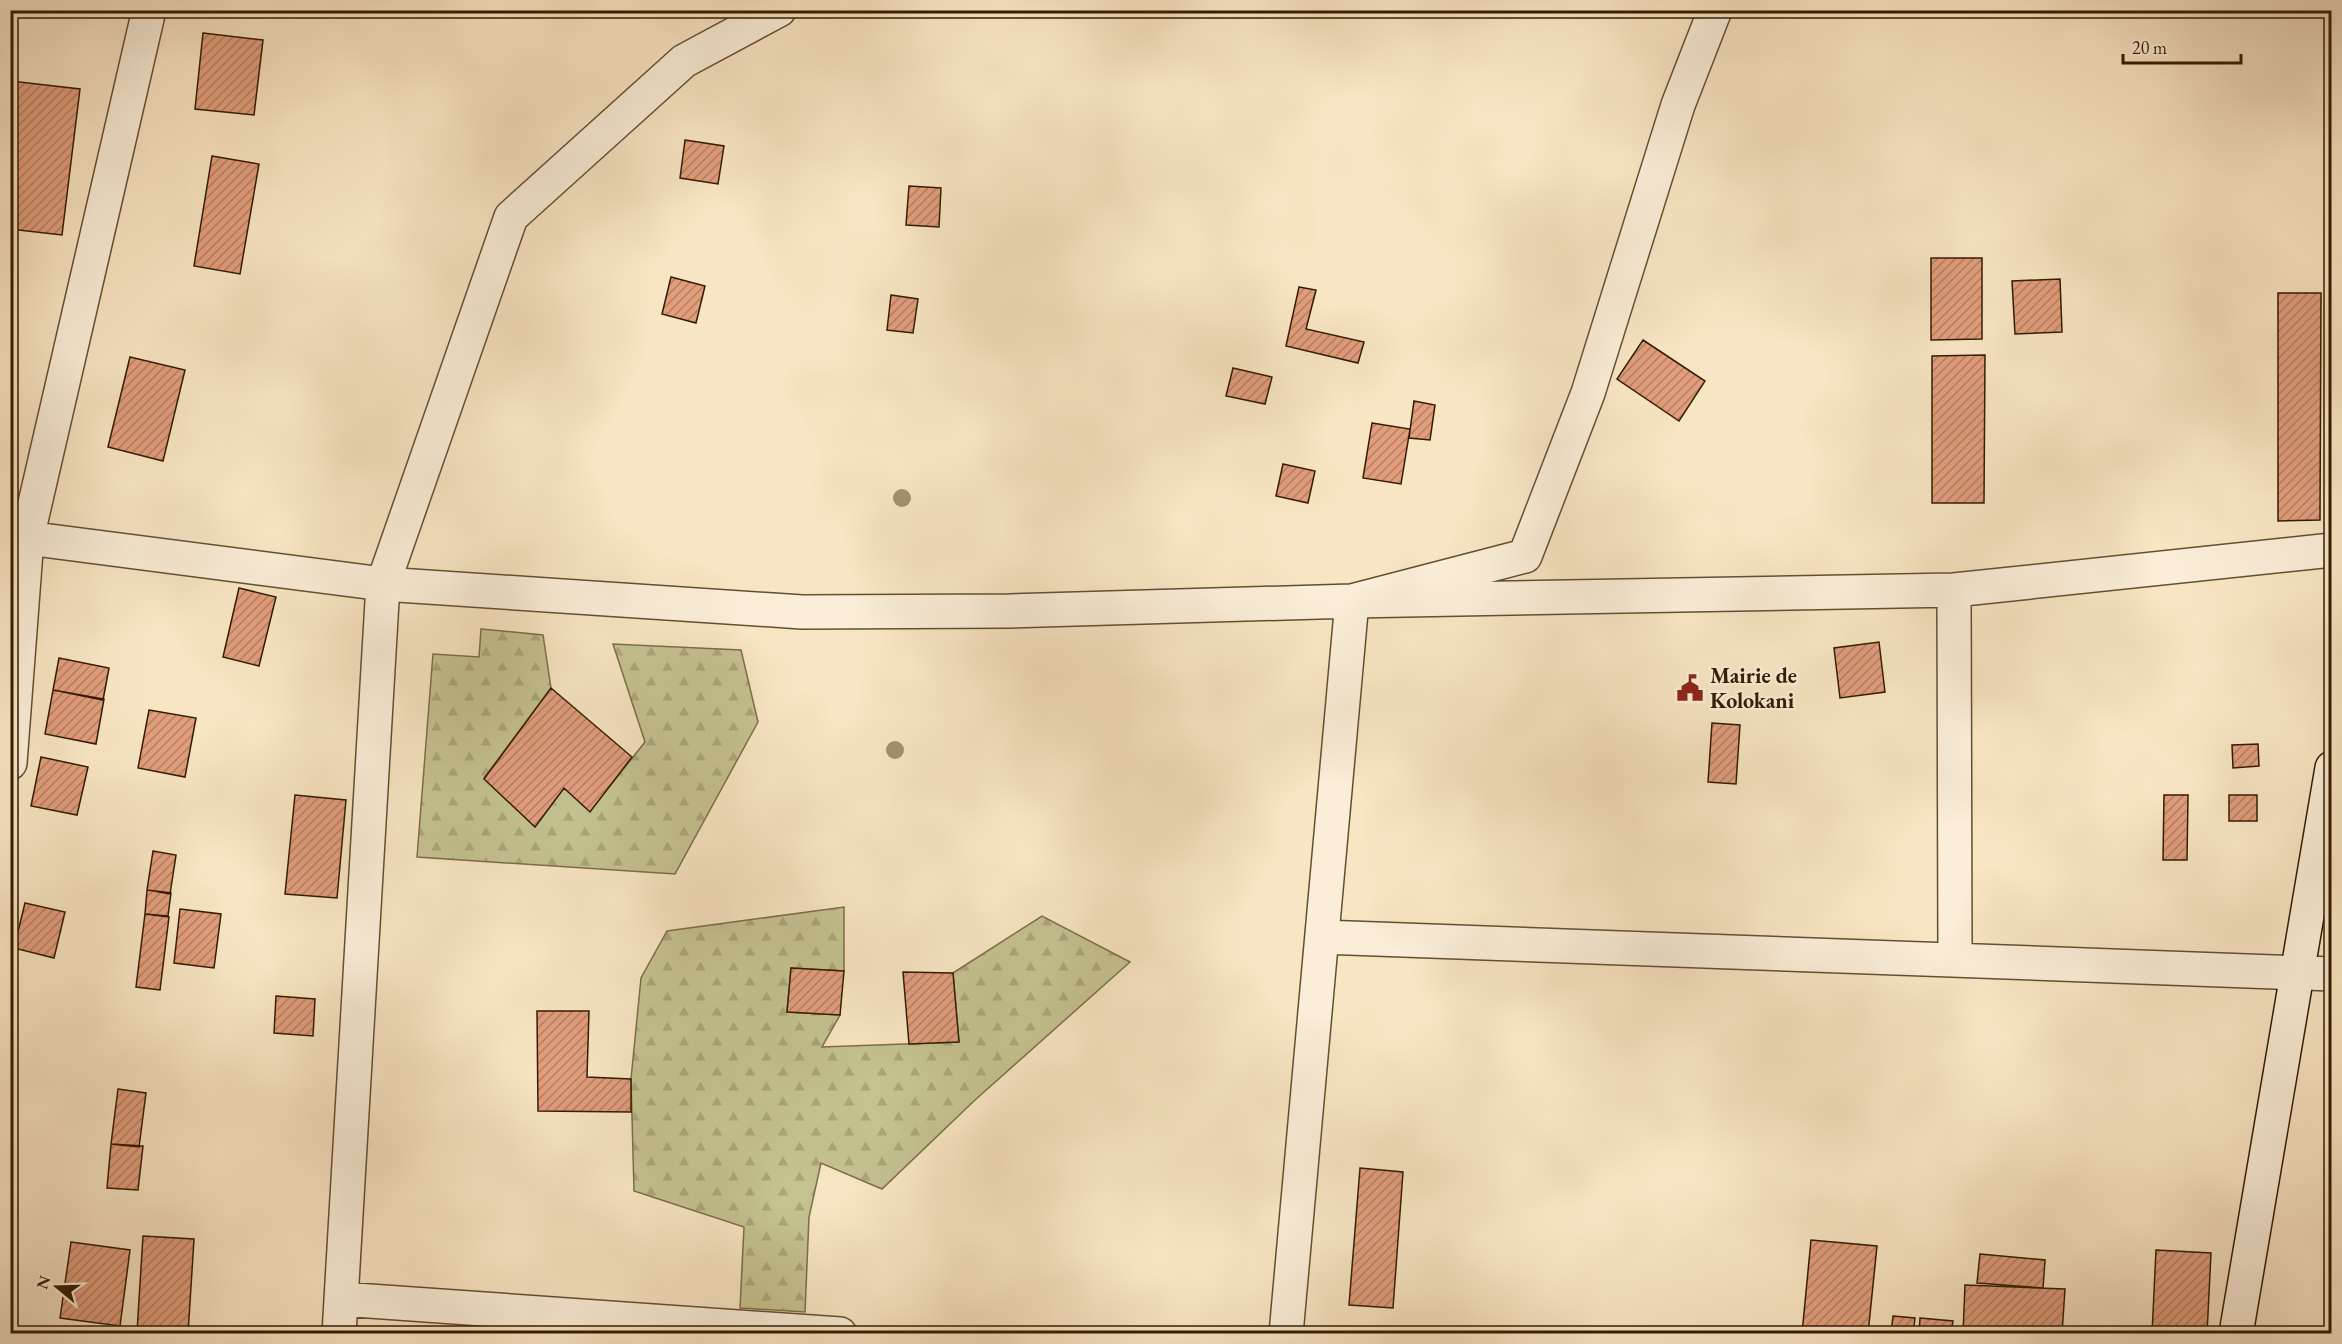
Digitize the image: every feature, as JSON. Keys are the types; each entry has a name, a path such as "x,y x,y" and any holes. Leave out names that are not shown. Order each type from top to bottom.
{"street":[{"path":"10,763 19,539 149,10"},
{"path":"339,1334 382,584 511,217 684,61 779,10"},
{"path":"1352,601 1525,556 1588,393 1678,105 1715,10"},
{"path":"19,539 382,584 802,612 1009,611 1352,601 1954,590 2331,550"},
{"path":"1954,590 1955,959"},
{"path":"1286,1334 1352,601"},
{"path":"2236,1334 2331,768"},
{"path":"1322,938 2331,974"},
{"path":"341,1299 640,1327 840,1334"}],"green space":[{"path":"481,629 543,635 551,688 484,778 535,827 564,788 590,811 645,742 613,644 741,650 758,722 675,874 417,857 433,654 479,657"},
{"path":"844,907 844,971 791,968 787,1012 840,1015 822,1047 959,1042 953,973 1042,916 1130,962 975,1100 882,1189 821,1163 809,1217 805,1312 740,1308 744,1227 634,1191 631,1079 641,978 667,931"}],"building":[{"path":"203,33 263,40 254,115 195,109"},
{"path":"11,81 80,89 62,235 10,229"},
{"path":"685,140 724,146 718,184 680,178"},
{"path":"212,156 259,164 240,274 194,266"},
{"path":"909,186 941,188 939,227 906,225"},
{"path":"1931,258 1982,258 1982,339 1931,340"},
{"path":"671,277 705,286 696,323 662,314"},
{"path":"2060,279 2062,332 2015,334 2012,281"},
{"path":"1299,287 1316,290 1306,329 1364,342 1358,363 1286,346"},
{"path":"2278,293 2321,293 2320,520 2278,521"},
{"path":"891,295 918,299 913,333 887,330"},
{"path":"1643,340 1705,381 1679,421 1617,379"},
{"path":"1985,355 1984,503 1932,503 1932,356"},
{"path":"130,357 185,370 163,461 108,447"},
{"path":"1233,368 1272,377 1265,404 1226,396"},
{"path":"1414,401 1435,405 1430,440 1409,438"},
{"path":"1372,423 1410,429 1401,484 1363,478"},
{"path":"1283,464 1315,471 1308,503 1276,496"},
{"path":"239,588 276,597 259,666 223,657"},
{"path":"1879,642 1885,692 1840,698 1834,648"},
{"path":"59,658 109,668 103,700 53,690"},
{"path":"551,688 632,757 590,812 564,788 535,827 484,779"},
{"path":"53,690 104,699 96,744 45,734"},
{"path":"149,710 196,718 185,777 138,768"},
{"path":"1712,723 1740,725 1736,784 1708,782"},
{"path":"2258,744 2259,766 2233,768 2232,745"},
{"path":"41,757 88,767 77,815 31,806"},
{"path":"295,795 346,800 337,898 285,894"},
{"path":"2164,795 2188,795 2187,860 2163,860"},
{"path":"2229,795 2257,795 2257,821 2229,821"},
{"path":"153,851 176,855 170,894 147,890"},
{"path":"147,890 171,893 168,916 145,914"},
{"path":"25,903 65,912 54,958 14,948"},
{"path":"180,909 221,914 214,968 174,963"},
{"path":"145,914 169,917 160,990 136,987"},
{"path":"791,968 844,971 840,1015 787,1012"},
{"path":"903,972 953,973 959,1042 909,1044"},
{"path":"276,996 315,999 313,1036 274,1033"},
{"path":"537,1011 589,1011 587,1077 631,1079 631,1112 538,1111"},
{"path":"118,1089 146,1093 139,1147 111,1144"},
{"path":"111,1144 143,1146 138,1190 107,1188"},
{"path":"1360,1168 1403,1172 1393,1308 1349,1305"},
{"path":"143,1236 194,1239 188,1334 137,1332"},
{"path":"1811,1240 1877,1246 1868,1334 1802,1334"},
{"path":"71,1242 130,1250 120,1326 60,1318"},
{"path":"2156,1250 2211,1253 2207,1334 2152,1334"},
{"path":"1980,1254 2045,1260 2043,1288 1977,1283"},
{"path":"1965,1285 2065,1289 2062,1334 1963,1334"},
{"path":"1893,1316 1915,1318 1913,1334 1891,1334"},
{"path":"1920,1318 1953,1321 1951,1334 1919,1334"},
{"path":"49,1327 105,1334 48,1334"}],"place":[{"name":"Mairie de Kolokani","path":"1690,688"}]}
